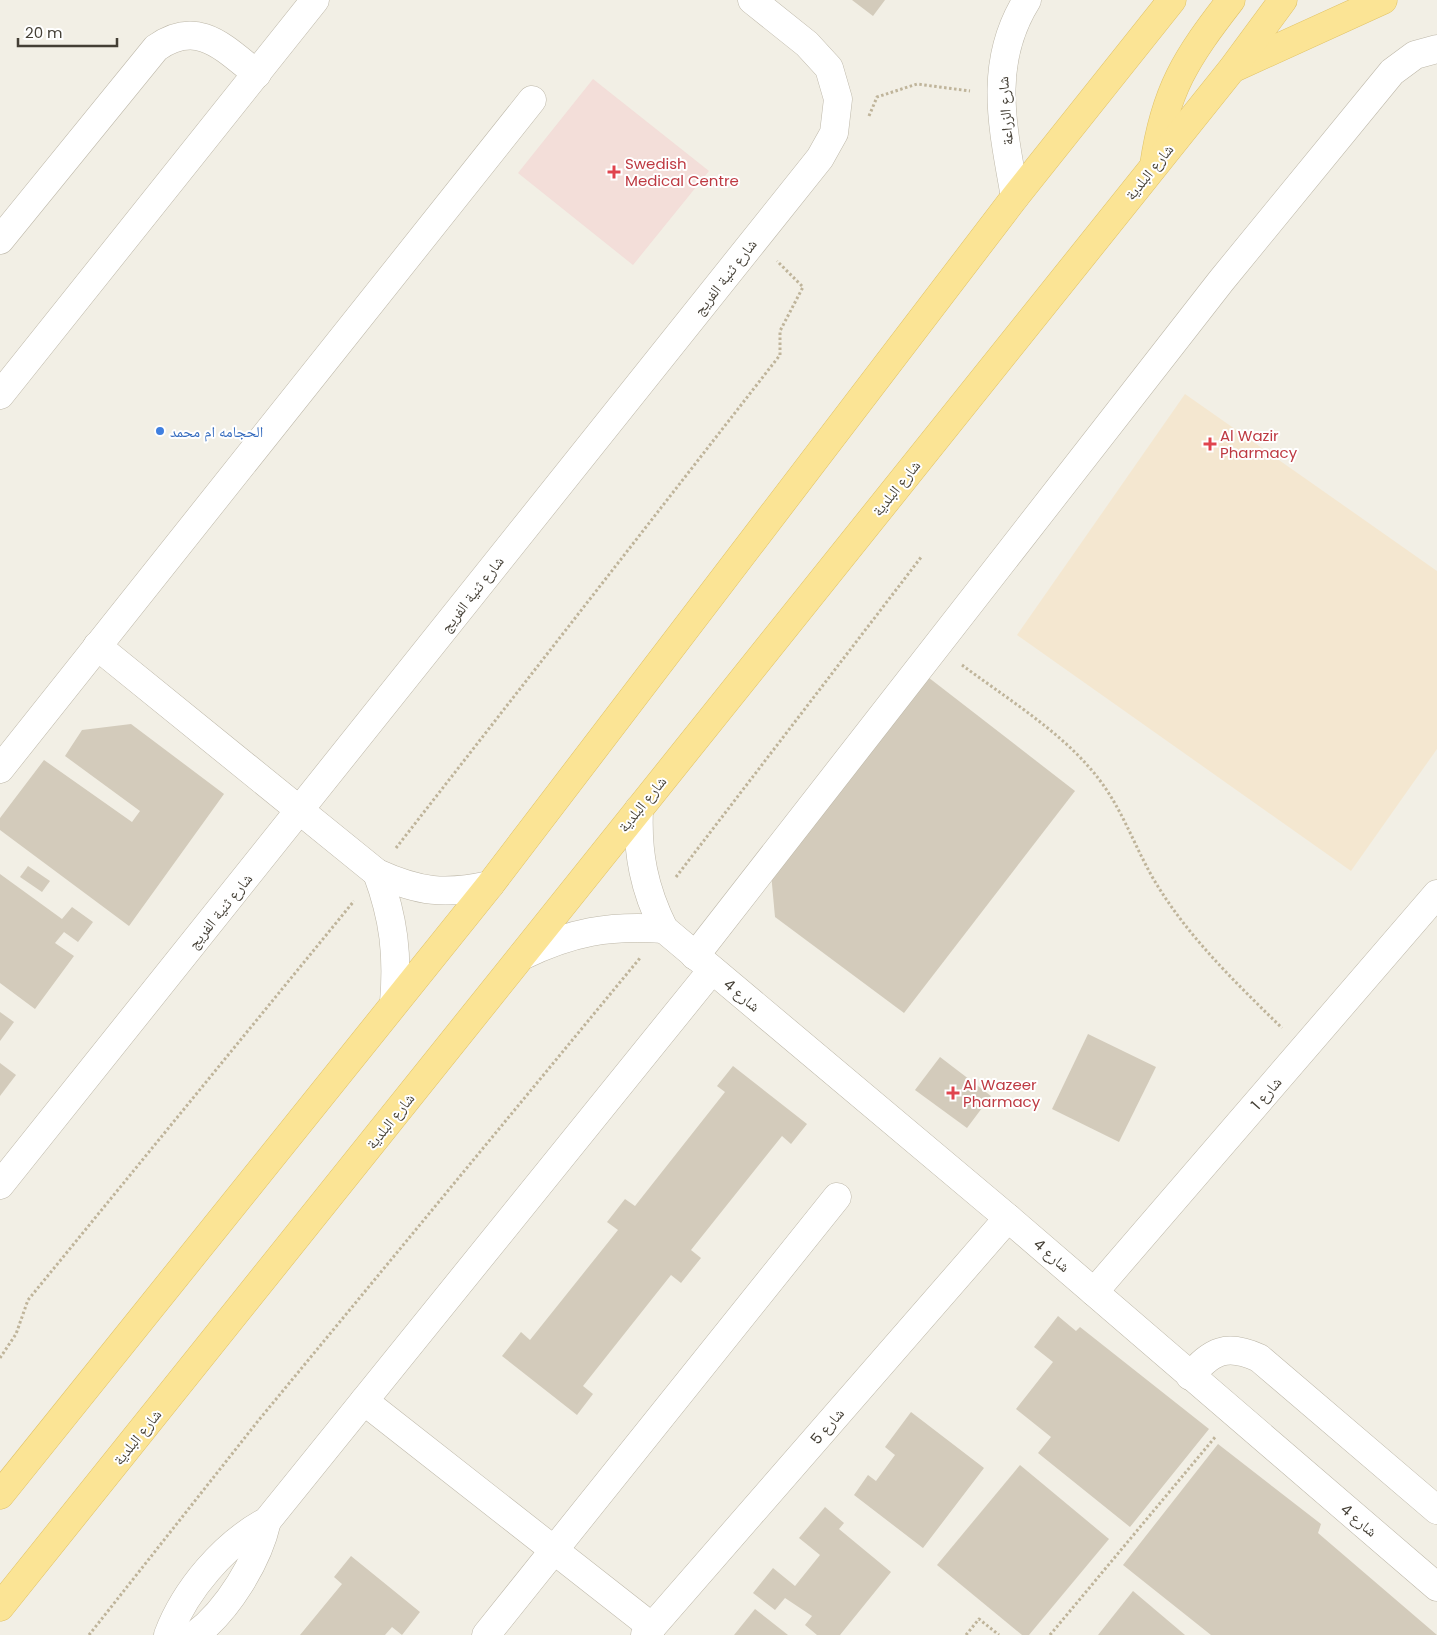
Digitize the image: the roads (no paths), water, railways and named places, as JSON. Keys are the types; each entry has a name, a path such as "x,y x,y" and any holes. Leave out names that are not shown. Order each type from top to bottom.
{"main road":[{"path":"0,1495 490,885 1014,197 1172,0"},
{"path":"1154,166 1159,133 1168,101 1182,70 1199,41 1231,0"},
{"name":"شارع البلدية","path":"0,1607 1232,69 1284,0"},
{"path":"1232,69 1383,0"}],"street":[{"path":"0,395 258,74 315,0"},
{"name":"شارع ثنية الفريج","path":"0,1185 820,158 834,133 838,99 829,68 807,44 752,0"},
{"name":"شارع الزراعة","path":"1014,197 1001,95 1002,67 1008,39 1027,0"},
{"path":"0,240 156,48 168,40 184,34 204,36 220,44 258,74"},
{"path":"168,1635 174,1617 218,1558 247,1532 267,1521 364,1401 704,963 937,646 1221,281 1392,72 1415,55 1437,49"},
{"path":"0,769 532,100"},
{"path":"97,646 377,873 404,885 432,891 462,891 490,885"},
{"name":"شارع 4","path":"639,809 640,859 644,884 658,918 704,963 1008,1218 1437,1587"},
{"path":"377,873 388,904 395,937 397,970 394,1003"},
{"name":"شارع 1","path":"1094,1292 1437,894"},
{"path":"522,956 548,943 576,934 605,928 635,927 658,918"},
{"path":"486,1635 837,1197"},
{"name":"شارع 5","path":"649,1631 1008,1218"},
{"path":"1190,1376 1206,1358 1217,1353 1239,1351 1259,1358 1437,1510"},
{"path":"364,1401 554,1550 649,1631"},
{"path":"195,1635 214,1617 243,1578 262,1543 267,1521"}],"place":[{"name":"Swedish Medical Centre","path":"614,172"},
{"name":"الحجامه ام محمد","path":"160,431"},
{"name":"Al Wazir Pharmacy","path":"1210,444"},
{"name":"Al Wazeer Pharmacy","path":"953,1093"}]}
